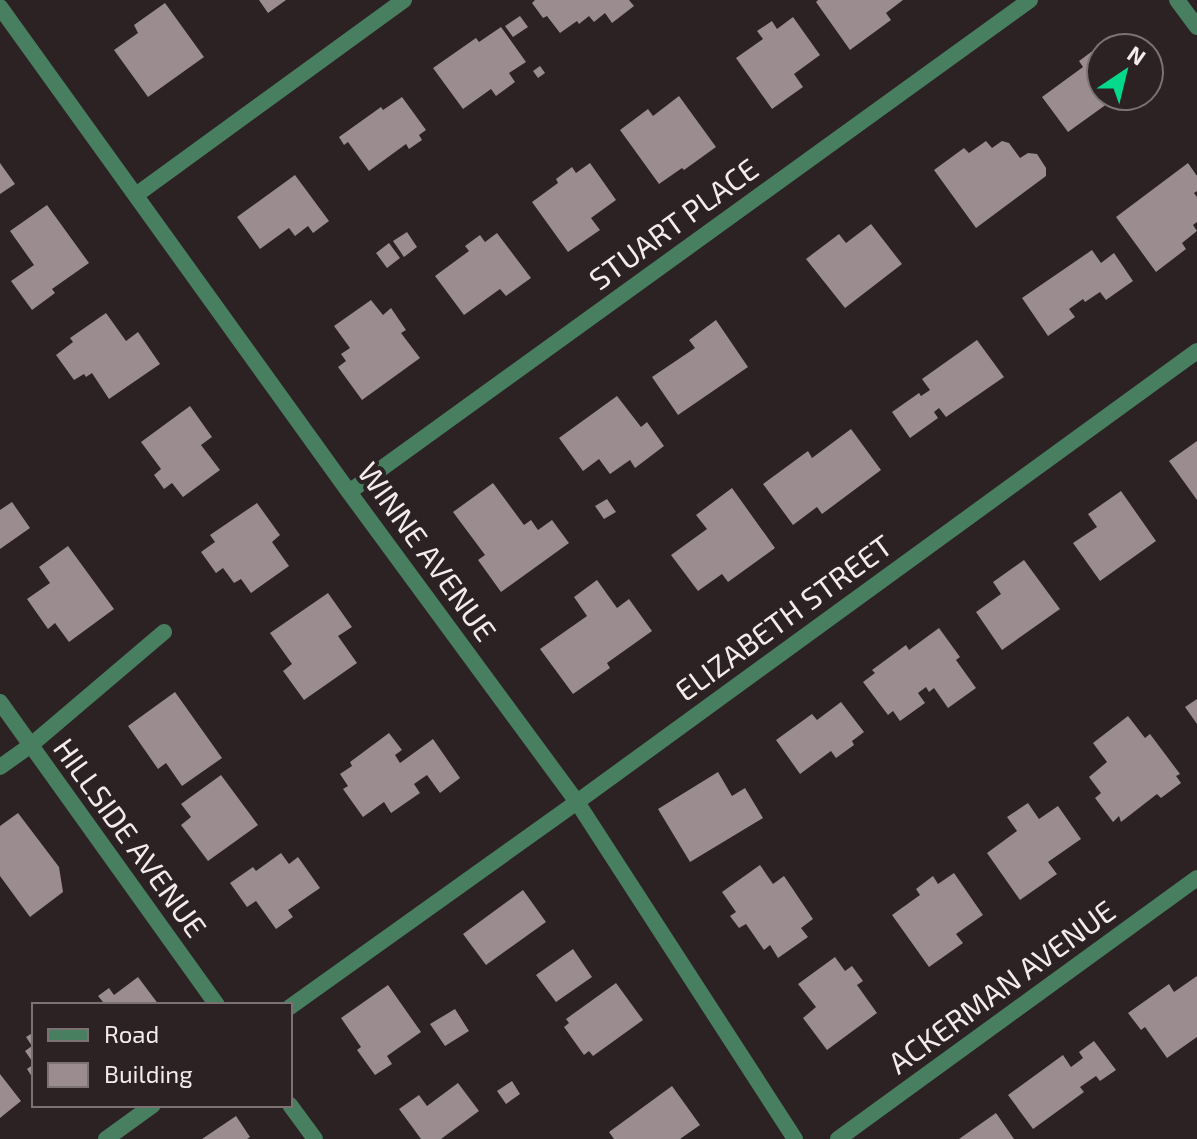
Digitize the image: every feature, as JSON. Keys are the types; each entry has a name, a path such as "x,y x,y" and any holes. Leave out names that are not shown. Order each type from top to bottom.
{"street":[{"path":"136,195 404,0"},
{"name":"STUART PLACE","path":"349,492 1030,0"},
{"path":"1177,0 1197,27"},
{"name":"WINNE AVENUE","path":"0,7 349,492 577,802 795,1139"},
{"name":"ELIZABETH STREET","path":"292,1006 1197,351"},
{"path":"0,767 31,745 164,632"},
{"name":"HILLSIDE AVENUE","path":"0,702 216,1003"},
{"name":"ACKERMAN AVENUE","path":"838,1139 1197,878"},
{"path":"106,1139 150,1107"},
{"path":"291,1107 315,1139"}],"building":[{"path":"259,0 286,0 268,13"},
{"path":"535,0 629,0 634,6 612,23 605,13 594,22 589,16 560,33 547,16 543,18 532,3"},
{"path":"903,0 886,13 891,20 850,50 816,2"},
{"path":"165,3 204,57 148,97 114,50 138,33 134,25"},
{"path":"520,16 528,27 513,37 505,26"},
{"path":"793,17 820,55 794,74 803,87 772,109 736,58 763,39 757,31 772,21 777,29"},
{"path":"501,27 526,62 509,73 515,82 496,96 491,89 463,109 433,68 476,38 479,42"},
{"path":"1085,57 1085,112 1096,112 1068,132 1042,97 1083,67 1079,61"},
{"path":"540,66 545,73 538,78 533,71"},
{"path":"679,96 716,147 659,184 620,130 648,109 653,116"},
{"path":"402,97 426,130 419,135 422,140 409,149 406,144 369,171 348,142 344,145 339,137 381,107 383,110"},
{"path":"986,141 992,148 1002,141 1009,143 1020,158 1028,153 1037,154 1046,168 1046,176 976,228 934,170 964,148 969,153"},
{"path":"0,163 15,184 0,194"},
{"path":"590,163 616,200 591,218 600,230 568,252 532,202 558,183 556,179 572,167 576,173"},
{"path":"1188,163 1197,176 1197,191 1194,193 1197,197 1197,222 1193,225 1197,231 1182,243 1186,249 1156,272 1116,217"},
{"path":"295,175 329,221 313,233 308,226 295,236 289,228 260,249 237,217"},
{"path":"47,205 89,263 52,289 55,293 32,310 11,281 34,265 10,231"},
{"path":"871,224 902,264 845,308 806,259 839,234 846,243"},
{"path":"407,232 417,247 404,257 393,241"},
{"path":"497,233 531,278 506,296 500,289 464,315 435,276 469,251 465,246 480,235 485,242"},
{"path":"389,243 400,258 387,268 376,253"},
{"path":"1092,250 1101,263 1114,253 1133,281 1106,300 1100,292 1085,302 1083,299 1069,309 1075,317 1048,336 1022,298"},
{"path":"371,300 383,315 391,308 406,330 401,333 420,358 362,400 338,367 346,361 341,354 350,348 334,326"},
{"path":"106,313 126,341 138,332 160,364 109,399 92,373 74,380 56,355 73,342 70,338"},
{"path":"716,320 748,367 678,415 652,377 695,348 689,340"},
{"path":"977,340 1004,377 946,417 939,408 934,412 938,418 910,438 892,412 919,393 921,396 930,390 922,379"},
{"path":"617,396 641,427 647,422 664,446 635,468 630,460 610,474 599,459 583,471 559,438"},
{"path":"190,406 212,437 201,445 220,470 183,497 172,483 164,489 154,475 161,469 141,442"},
{"path":"851,429 881,470 822,514 817,507 793,525 763,484 808,451 812,458"},
{"path":"1197,441 1197,500 1169,461"},
{"path":"493,483 524,525 531,520 538,530 552,520 569,543 501,592 478,560 485,555 453,512"},
{"path":"732,488 775,548 728,582 722,574 698,591 671,555 707,529 696,515"},
{"path":"1121,491 1156,541 1100,581 1073,543 1097,527 1088,514"},
{"path":"607,499 616,512 604,519 595,506"},
{"path":"12,502 30,528 0,549 0,510"},
{"path":"257,503 280,535 272,542 289,566 251,593 241,579 234,583 223,568 216,573 201,552 215,542 210,535"},
{"path":"68,546 114,609 69,642 55,623 48,629 27,599 50,583 39,567"},
{"path":"1024,560 1060,609 1002,650 976,612 1001,594 993,582"},
{"path":"597,580 617,608 629,599 652,631 607,663 610,668 573,694 540,649 587,616 574,597"},
{"path":"328,593 352,627 338,636 357,663 304,700 283,671 292,664 270,633"},
{"path":"939,628 960,657 956,660 976,688 948,708 934,688 929,692 926,687 918,693 925,703 900,721 893,711 888,715 863,682 875,673 872,670 906,645 909,650"},
{"path":"175,692 222,758 182,786 166,763 158,769 128,726"},
{"path":"1197,699 1197,724 1185,707"},
{"path":"841,702 864,732 852,741 854,745 836,758 831,751 800,774 776,740 812,714 817,720"},
{"path":"1128,716 1145,738 1150,734 1180,774 1176,776 1181,783 1161,798 1157,794 1121,822 1119,816 1113,822 1095,798 1101,793 1089,777 1107,762 1093,743"},
{"path":"389,733 402,750 395,755 400,763 433,739 460,778 440,793 427,775 414,784 420,793 391,813 384,802 363,817 343,789 348,786 340,774 352,766 350,762"},
{"path":"718,772 732,796 745,788 763,818 690,862 658,809"},
{"path":"221,775 258,825 208,861 181,825 191,817 181,804"},
{"path":"1028,803 1039,819 1058,806 1081,839 1048,862 1057,874 1020,900 987,853 1017,831 1007,817"},
{"path":"18,813 59,867 63,892 30,917 0,876 0,826"},
{"path":"281,853 289,864 298,857 320,888 288,910 293,917 276,929 256,901 247,907 230,883 253,867 256,871"},
{"path":"760,865 773,884 784,876 813,919 801,928 808,937 778,958 770,945 764,950 746,924 739,928 730,916 736,912 722,892"},
{"path":"954,873 983,915 956,934 963,943 929,967 892,915 920,895 916,889 933,876 938,884"},
{"path":"523,890 546,922 486,965 463,934"},
{"path":"573,949 592,977 556,1002 536,975"},
{"path":"835,957 845,971 852,966 863,981 857,985 877,1013 827,1050 803,1018 816,1007 798,984"},
{"path":"1197,976 1197,1037 1167,1058 1145,1027 1141,1030 1128,1013 1169,984 1174,992"},
{"path":"138,977 158,1003 101,1003 98,996 109,988 114,995"},
{"path":"616,983 643,1020 593,1056 589,1051 584,1055 564,1027 569,1023 566,1019"},
{"path":"388,985 421,1032 387,1056 392,1064 375,1075 357,1050 361,1047 341,1018"},
{"path":"455,1009 469,1031 445,1046 430,1024"},
{"path":"1094,1041 1116,1070 1100,1081 1096,1076 1080,1087 1084,1092 1033,1129 1008,1095 1063,1055 1071,1067 1083,1058 1079,1052"},
{"path":"32,1046 32,1061 25,1051"},
{"path":"0,1074 21,1101 0,1118"},
{"path":"512,1081 520,1094 506,1104 497,1091"},
{"path":"458,1083 479,1111 441,1139 421,1139 399,1109 419,1095 427,1106"},
{"path":"672,1086 700,1125 680,1139 614,1139 609,1132"},
{"path":"996,1113 1014,1139 959,1139"},
{"path":"236,1116 250,1137 202,1139"}]}
